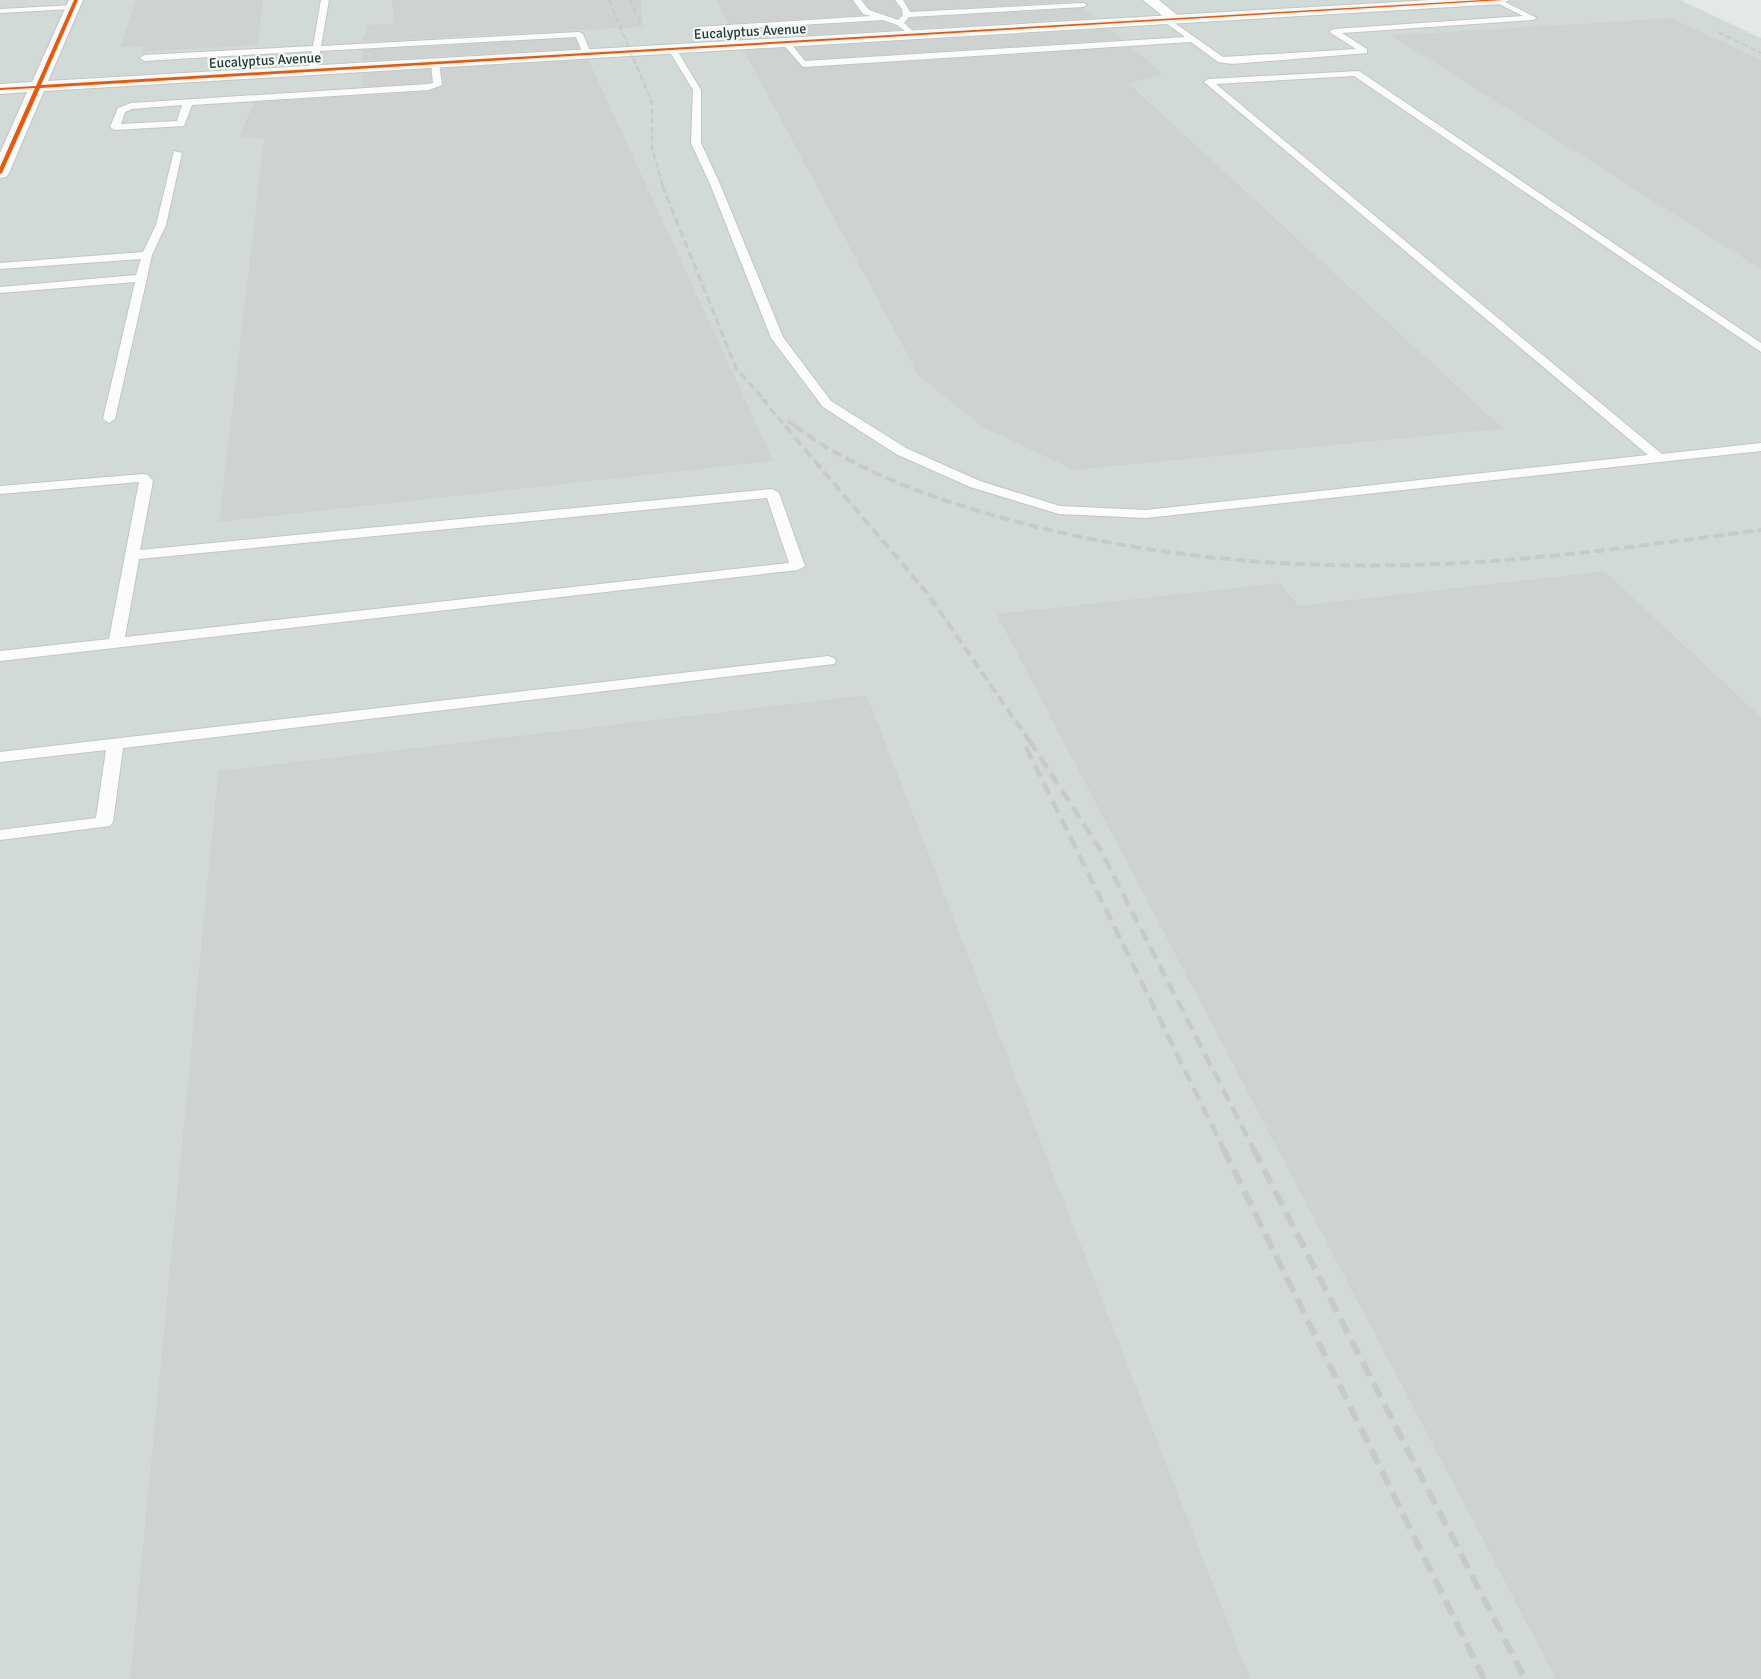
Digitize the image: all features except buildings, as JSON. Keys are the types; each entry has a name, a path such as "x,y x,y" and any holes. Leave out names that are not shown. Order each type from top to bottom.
{"street":[{"path":"1150,0 1171,19"},
{"name":"Eucalyptus Avenue","path":"0,89 255,86 313,70 1171,19 1390,3 1502,0"},
{"path":"2,163 74,4"}],"lane":[{"path":"313,70 325,0"},
{"path":"857,0 866,12 900,23 912,34"},
{"path":"899,0 906,9 907,15"},
{"path":"1236,80 1216,64 1221,60 1364,51 1334,31 1533,18 1496,0"},
{"path":"0,11 74,4"},
{"path":"900,23 907,15 1083,5"},
{"path":"697,29 882,18"},
{"path":"1171,19 1221,60 1237,62 1260,79"},
{"path":"144,58 579,34 587,54"},
{"path":"785,42 803,64 1193,39"},
{"path":"672,49 697,90 696,143 715,184 777,339 827,404 901,451 975,484 1059,510 1146,514 1761,447"},
{"path":"188,102 181,124 115,127 121,110 131,106 188,102 255,86 429,87 438,85 435,63"},
{"path":"1659,458 1208,82 1356,73 1761,348"},
{"path":"109,419 141,278 147,255 161,225 177,153"},
{"path":"0,266 147,255"},
{"path":"0,290 141,278"},
{"path":"0,490 143,478 146,481 116,643"},
{"path":"0,656 798,566 772,494 132,555"},
{"path":"0,757 828,661"},
{"path":"0,835 104,822 115,744"}],"shaded area":[{"path":"0,0 1680,0 1761,38 1761,1679 0,1679"}],"railway":[{"path":"609,0 652,103 652,148 663,186"},
{"path":"630,0 641,23"},
{"path":"1718,32 1761,53"},
{"path":"662,185 736,368 767,403"},
{"path":"762,399 787,428"},
{"path":"788,421 797,428"},
{"path":"785,426 927,593 1030,742"},
{"path":"795,426 820,443 873,472 956,504 1069,534 1179,554 1291,564 1459,563 1572,554 1761,530"},
{"path":"1029,740 1100,849 1254,1150"},
{"path":"1026,747 1224,1150"},
{"path":"1223,1148 1484,1679"},
{"path":"1253,1148 1525,1679"}],"cycle path":[{"path":"0,173 76,0"},
{"path":"0,89 1502,0"}]}
